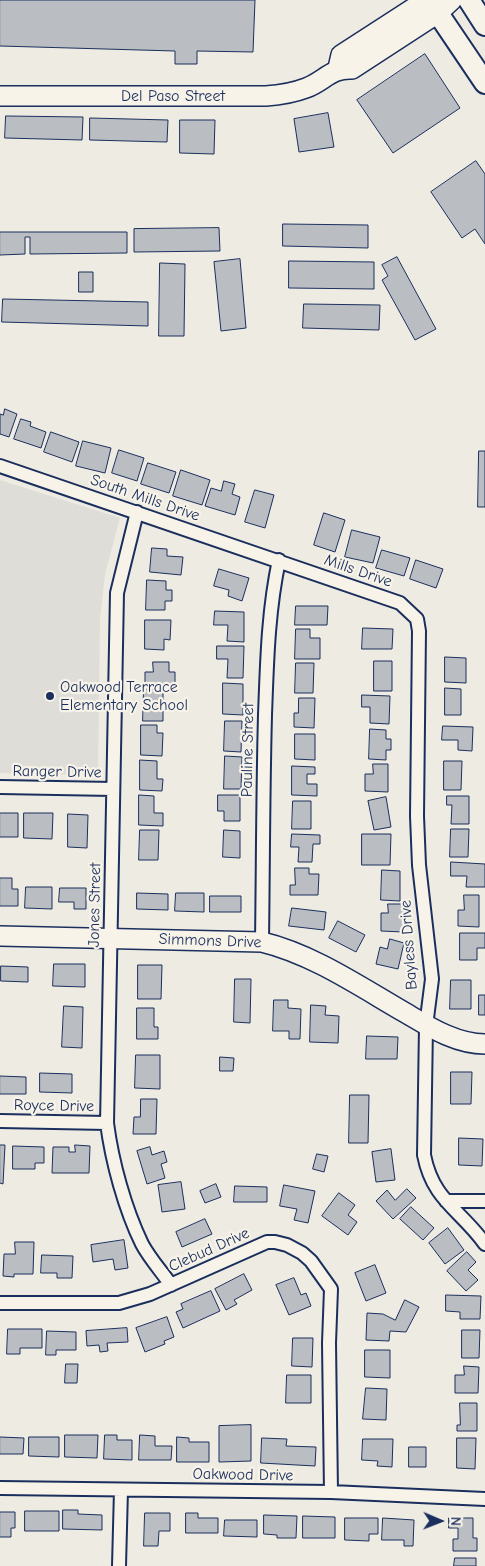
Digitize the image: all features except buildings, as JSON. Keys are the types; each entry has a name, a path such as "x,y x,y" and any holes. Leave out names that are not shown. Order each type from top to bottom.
{"main road":[{"path":"469,0 485,25"},
{"path":"436,3 485,83"}],"street":[{"name":"Del Paso Street","path":"0,96 266,96 289,94 308,88 338,68 352,69 436,3"},
{"name":"South Mills Drive","path":"0,466 279,560"},
{"name":"Jones Street","path":"137,512 118,593 107,1123 110,1152 142,1244 171,1285"},
{"name":"Mills Drive","path":"279,560 400,603 410,610 418,622"},
{"name":"Pauline Street","path":"262,942 268,632 271,596 279,560"},
{"name":"Bayless Drive","path":"418,622 417,826 419,865 432,979 426,1026 424,1155 428,1174 436,1190 485,1244"},
{"name":"Ranger Drive","path":"0,787 114,789"},
{"name":"Simmons Drive","path":"0,936 262,942 297,952 426,1026 464,1040 485,1044"},
{"name":"Royce Drive","path":"0,1121 107,1123"},
{"path":"446,1201 485,1201"},
{"name":"Clebud Drive","path":"0,1303 119,1303 150,1294 267,1242 286,1245 311,1261 331,1289 329,1343 331,1492"},
{"name":"Oakwood Drive","path":"0,1488 331,1492 485,1499"},
{"path":"119,1566 121,1490"}],"shaded area":[{"name":"Oakwood Terrace Elementary School","path":"0,480 120,518 105,574 100,619 98,775 0,773"}],"place":[{"name":"Oakwood Terrace Elementary School","path":"50,696"}]}
